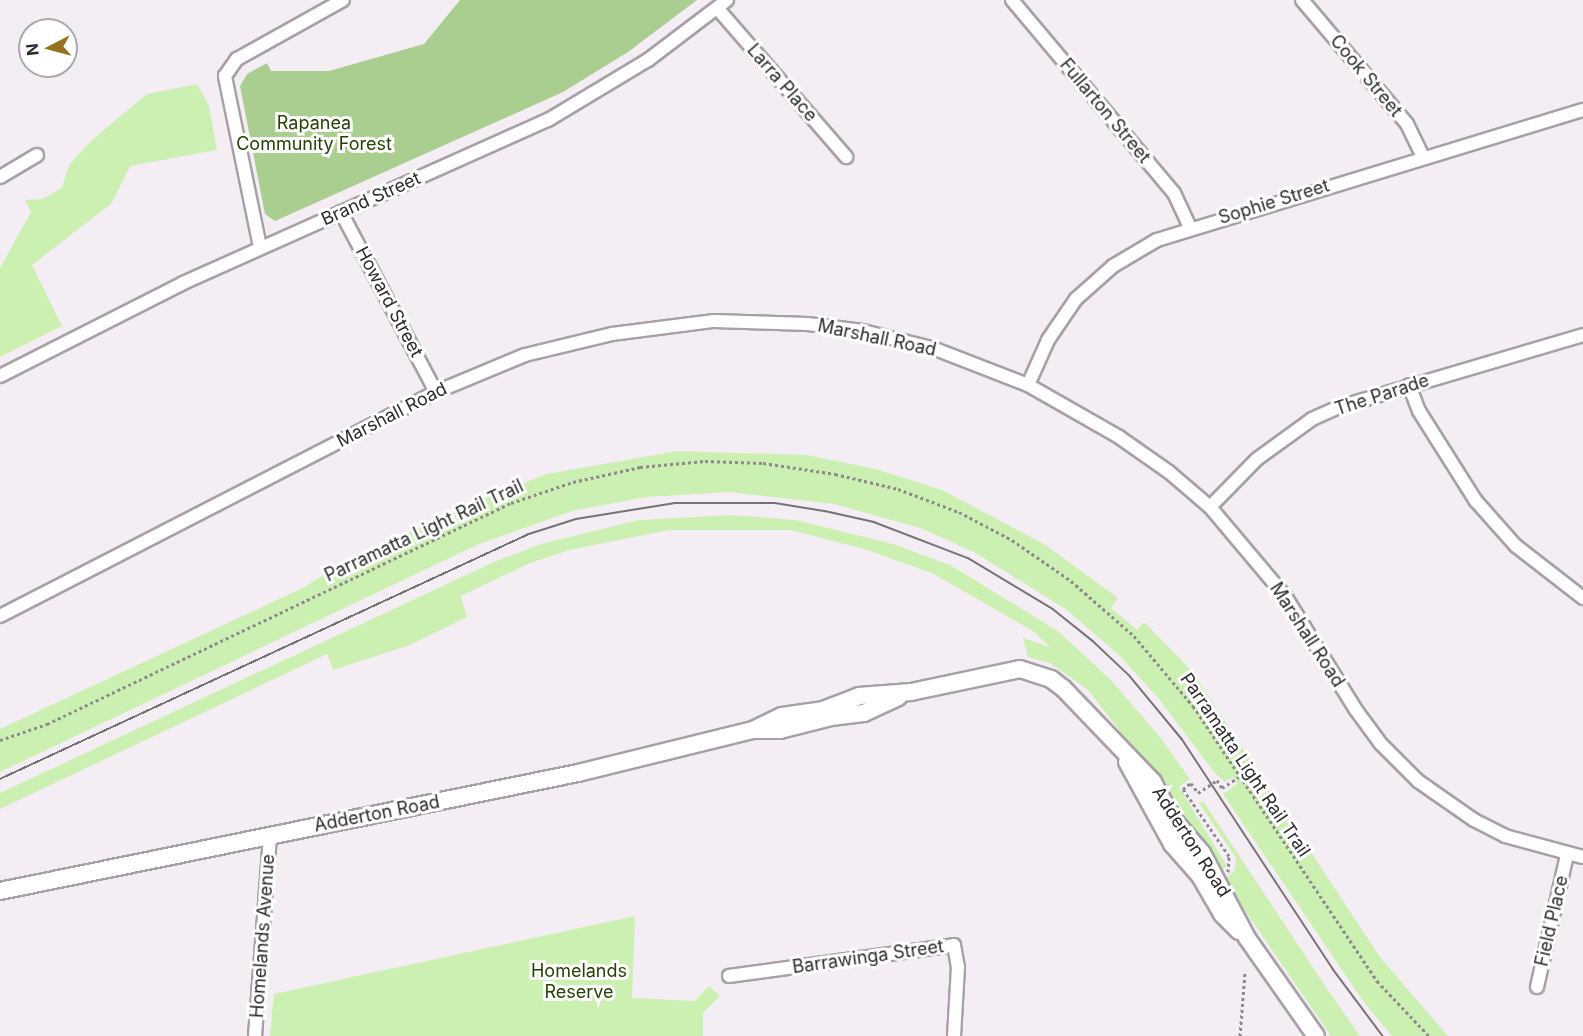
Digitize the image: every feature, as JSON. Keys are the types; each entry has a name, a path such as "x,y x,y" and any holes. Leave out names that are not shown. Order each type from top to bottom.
{"main road":[{"name":"Adderton Road","path":"0,891 578,773 753,730 780,730 831,717 864,713 911,692 1001,671 1036,672 1051,679 1070,695 1123,755 1153,782 1172,818 1198,847 1247,938 1316,1036"},
{"name":"Adderton Road","path":"1123,755 1172,844 1200,876 1222,914 1247,938"}],"street":[{"path":"260,247 225,76 237,59 343,0"},
{"name":"Brand Street","path":"0,376 260,247 548,120 648,60 728,0"},
{"name":"Fullarton Street","path":"1012,0 1174,193 1190,228"},
{"name":"Cook Street","path":"1302,0 1407,124 1423,157"},
{"name":"Larra Place","path":"718,9 846,157"},
{"name":"Sophie Street","path":"1028,385 1060,321 1096,279 1132,253 1190,228 1583,110"},
{"path":"0,177 37,155"},
{"name":"Howard Street","path":"341,212 436,392"},
{"name":"Marshall Road","path":"0,616 436,392 525,355 655,326 742,320 863,331 935,349 1028,385 1119,437 1210,507 1285,596 1356,710 1399,763 1474,820 1505,836 1567,855 1583,857"},
{"name":"The Parade","path":"1210,507 1257,459 1295,429 1339,407 1583,335"},
{"path":"1409,385 1419,411 1476,501 1516,546 1583,598"},
{"name":"Homelands Avenue","path":"255,1036 270,835"},
{"name":"Field Place","path":"1537,987 1567,855"},
{"name":"Barrawinga Street","path":"729,976 954,945 958,967 954,1036"}],"path":[{"name":"Parramatta Light Rail Trail","path":"0,740 47,723 511,502 573,482 640,467 717,461 763,463 836,474 898,489 959,512 1012,540 1071,581 1134,636 1193,706 1353,949 1377,981 1429,1036"},
{"path":"1216,879 1231,869 1231,860 1184,789 1191,783 1198,793 1217,780 1222,788 1239,777"},
{"path":"1240,1036 1245,972"}],"green space":[{"name":"Rapanea Community Forest","path":"460,0 697,0 628,52 563,92 275,221 265,214 240,86 247,74 267,63 271,71 329,71 424,44"},
{"path":"197,84 209,106 217,150 130,166 112,203 32,265 62,326 0,357 0,268 31,212 25,200 42,199 62,188 69,165 92,140 147,94"},
{"path":"677,451 807,455 875,469 942,490 1044,544 1118,598 1111,608 1137,630 1144,622 1192,671 1380,957 1448,1036 1392,1036 1363,1001 1223,794 1237,784 1233,777 1225,782 1215,773 1159,699 1121,657 1067,610 974,552 920,528 834,504 730,492 646,497 572,511 479,544 0,772 0,729 305,587 338,565 486,497 547,474"},
{"path":"731,515 795,520 893,544 950,565 1058,631 1110,679 1160,737 1190,779 1179,787 1227,866 1220,871 1164,788 1088,690 1050,663 1028,657 1023,638 1051,648 1033,631 932,573 864,549 791,530 669,530 569,550 528,564 461,596 467,617 410,645 333,670 327,654 0,809 0,793 494,562 541,544 639,520"},
{"path":"1203,801 1360,1036 1331,1036 1224,880 1235,870 1236,858 1199,803"},
{"name":"Homelands Reserve","path":"635,916 632,998 695,1001 709,986 720,996 703,1013 703,1036 270,1036 274,994"}],"tram line":[{"path":"0,779 529,534 576,519 675,503 775,503 825,511 874,522 968,558 1053,609 1093,641 1129,675 1182,739 1333,969 1383,1036"}]}
